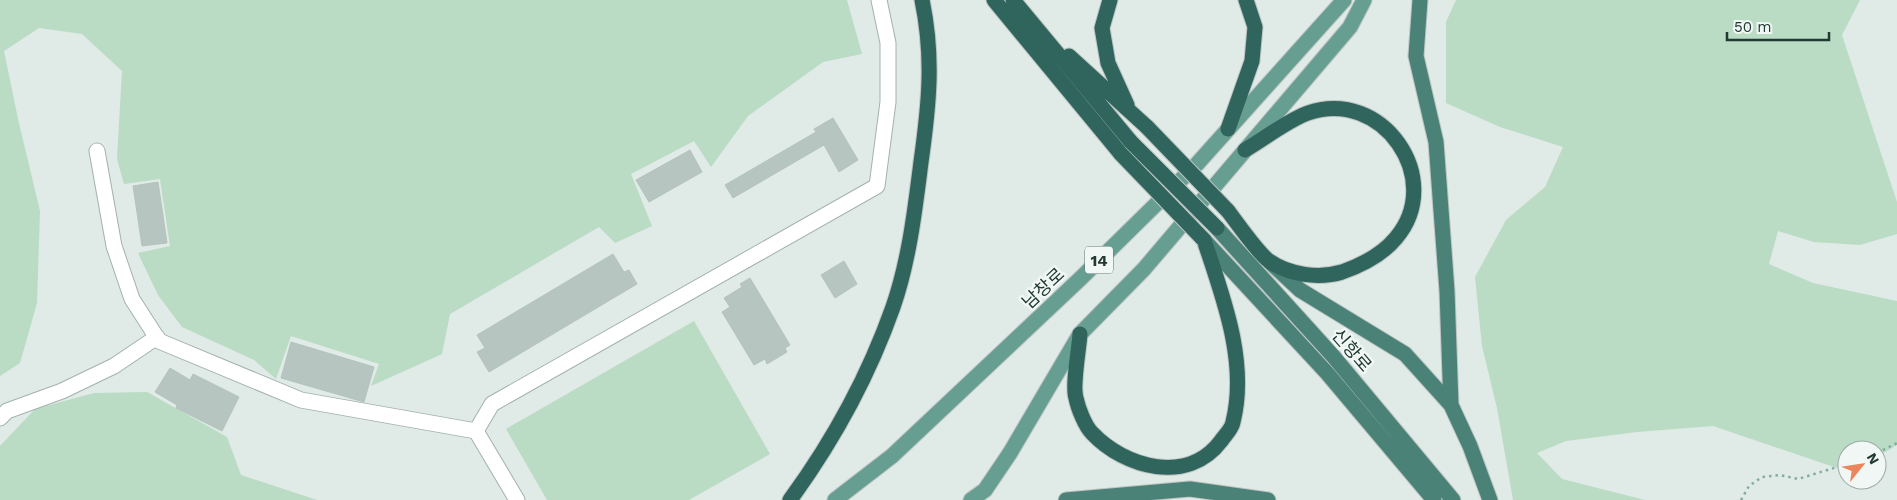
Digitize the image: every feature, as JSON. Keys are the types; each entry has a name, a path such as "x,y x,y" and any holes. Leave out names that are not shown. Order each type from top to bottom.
{"highway":[{"path":"790,500 820,459 842,418 894,306 915,212 930,99 930,54 922,0"},
{"path":"994,0 1121,154 1204,240 1220,287 1236,353 1238,394 1233,424 1213,451 1185,466 1146,466 1117,454 1090,432 1075,397 1080,334"},
{"path":"1013,0 1031,22 1147,127 1228,211 1268,261 1300,290 1405,354 1451,405 1470,446 1490,500"},
{"path":"1110,0 1102,28 1108,63 1129,111"},
{"path":"1228,129 1252,61 1255,27 1246,0"},
{"path":"1420,0 1416,56 1436,142 1447,291 1451,405"},
{"name":"신항로","path":"1031,22 1131,142 1217,228 1333,356 1454,500"},
{"path":"1245,150 1307,113 1333,108 1360,113 1377,120 1398,140 1411,170 1413,195 1408,219 1397,238 1381,253 1358,266 1334,274 1310,276 1268,261"},
{"name":"신항로","path":"1204,240 1326,373 1434,500"},
{"path":"1066,500 1190,489 1268,500"}],"main road":[{"name":"남창로","path":"835,500 892,456 1074,285 1197,164 1344,0"},
{"path":"971,500 984,490 1010,453 1080,334 1144,269 1350,26 1364,0"}],"street":[{"path":"476,431 492,404 877,186 888,102 888,43 879,0"},
{"path":"97,151 114,246 132,299 159,341 302,400 476,431 517,500"},
{"path":"0,418 7,411 62,391 114,366 157,337"}],"path":[{"path":"1741,500 1749,486 1762,477 1780,475 1798,479 1837,467"}],"green space":[{"path":"0,0 847,0 862,54 823,62 748,116 711,167 694,141 631,174 652,226 615,243 599,227 450,314 442,354 371,386 379,364 291,336 276,379 254,360 182,327 158,295 138,253 170,246 160,179 124,184 117,159 122,71 82,34 39,28 4,51 40,211 37,303 20,363 0,376"},
{"path":"1456,0 1860,0 1842,35 1897,202 1897,234 1860,245 1814,242 1778,231 1769,264 1813,283 1897,301 1897,445 1887,451 1887,440 1837,440 1837,468 1713,426 1637,432 1566,441 1537,453 1562,479 1645,500 1513,500 1497,408 1482,346 1475,277 1506,220 1545,187 1563,147 1500,127 1446,103 1446,22"},
{"path":"694,321 770,454 689,500 547,500 506,429"},
{"path":"147,392 227,437 241,475 317,500 0,500 0,446 35,409 94,393"}],"building":[{"path":"833,118 858,160 839,172 824,145 733,198 725,185 816,132 814,129"},
{"path":"690,150 702,172 649,202 636,180"},
{"path":"158,182 167,243 142,246 133,186"},
{"path":"613,254 624,272 629,270 637,284 489,372 477,352 485,348 477,335"},
{"path":"844,261 857,284 835,298 821,275"},
{"path":"750,278 790,345 785,348 787,352 767,364 765,359 754,365 722,312 730,307 724,298 742,287 740,284"},
{"path":"291,342 374,367 364,402 281,378"},
{"path":"170,368 190,380 193,374 239,397 222,431 176,408 177,405 155,392"}]}
